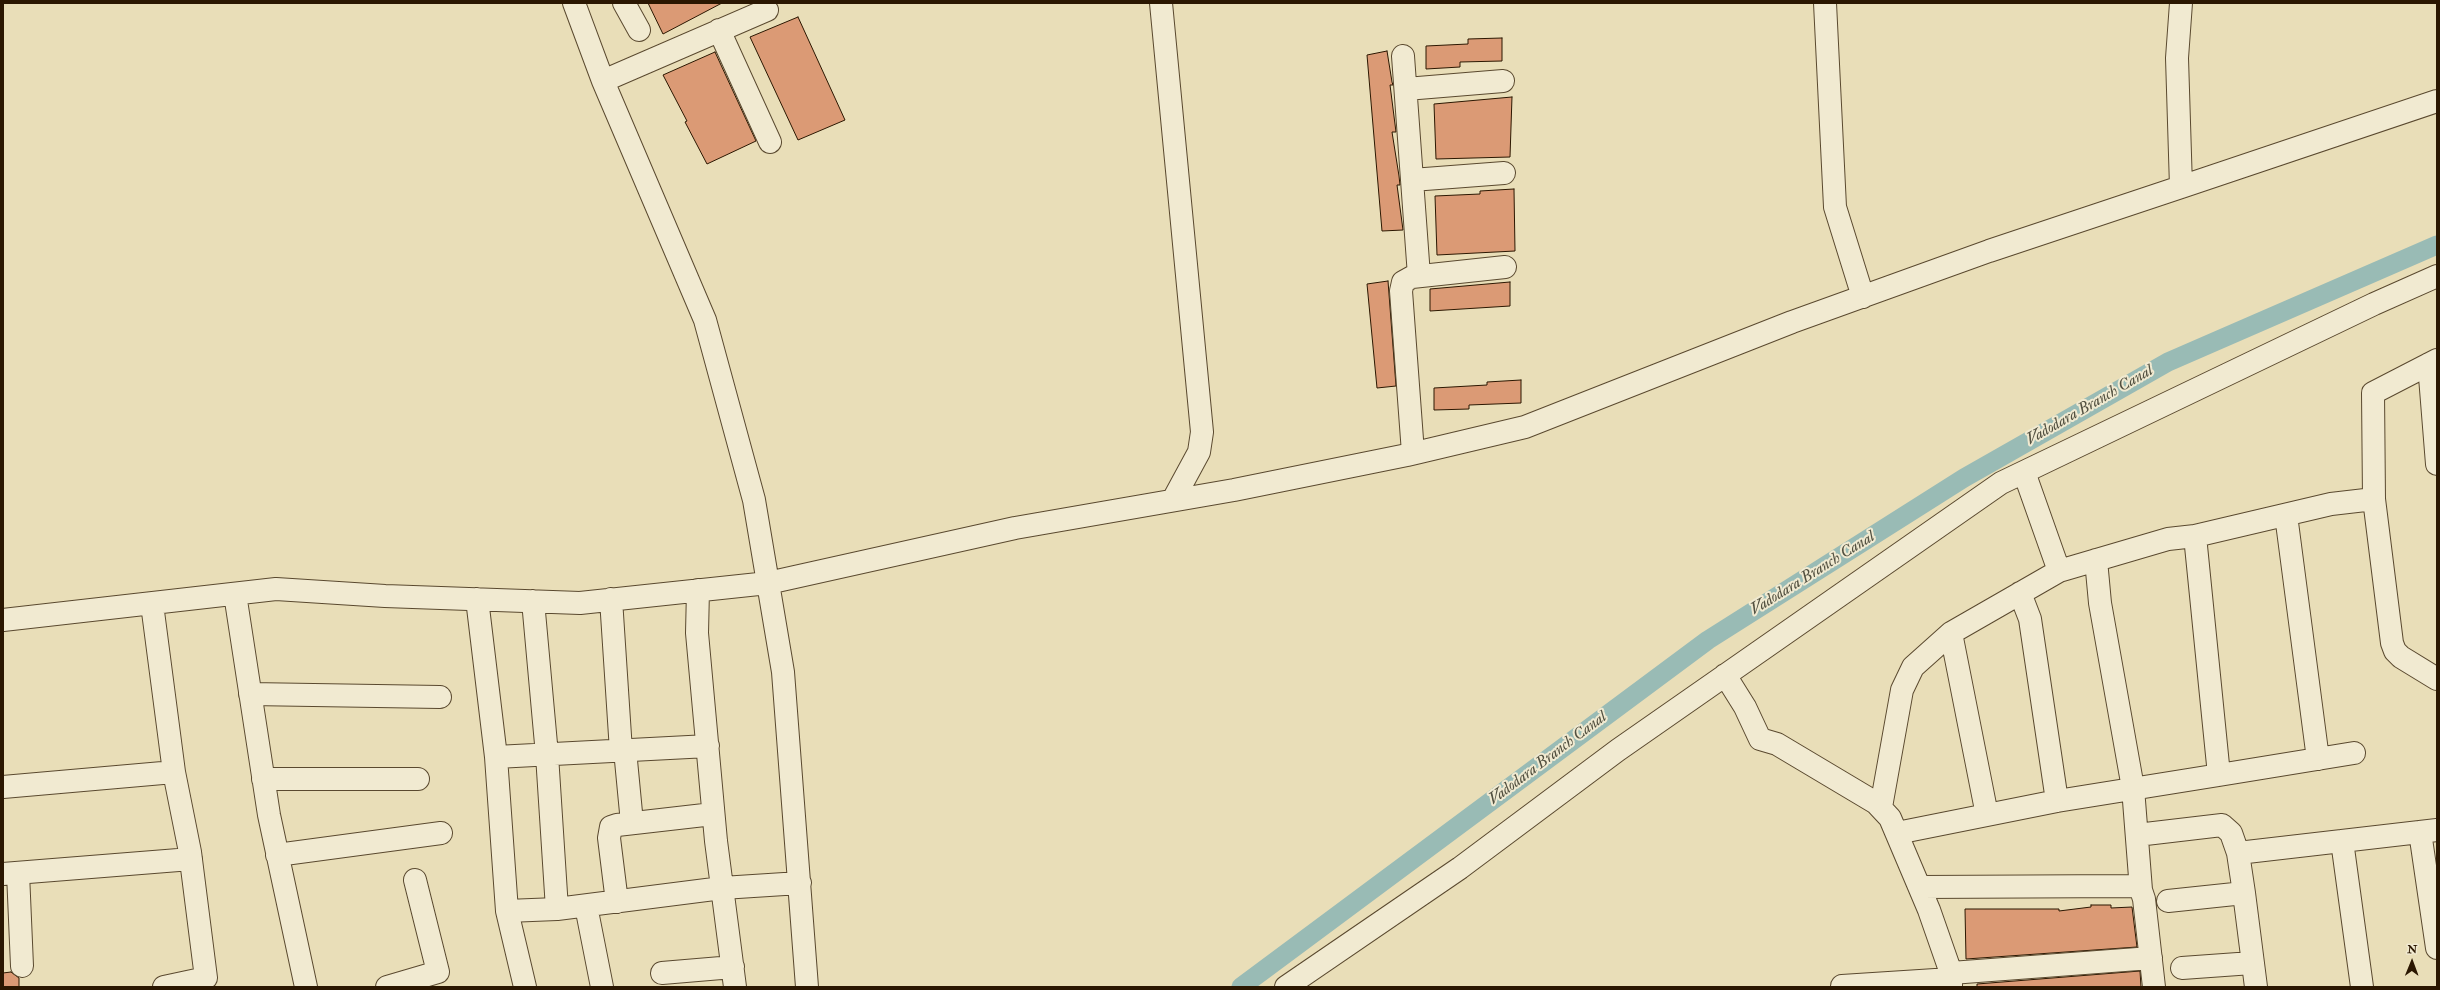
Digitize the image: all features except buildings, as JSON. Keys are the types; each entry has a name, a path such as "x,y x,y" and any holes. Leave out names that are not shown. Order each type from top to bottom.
{"street":[{"path":"574,3 603,81 705,320 754,500 782,672 800,883 807,987"},
{"path":"624,3 639,30"},
{"path":"1161,3 1202,432 1199,452 1173,500"},
{"path":"1825,3 1835,207 1863,297"},
{"path":"2181,3 2177,58 2181,187"},
{"path":"603,81 767,10"},
{"path":"719,30 770,142"},
{"path":"1403,56 1419,276"},
{"path":"1406,89 1503,81"},
{"path":"3,620 276,589 580,603 768,583 1015,528 1173,500 1413,454 1524,427 1863,297 1989,251 2437,101"},
{"path":"1412,180 1504,173"},
{"path":"1413,454 1401,291 1403,282 1412,277 1505,267"},
{"path":"1286,987 1460,868 1618,750 2001,483 2437,276"},
{"path":"2437,464 2433,362 2373,393 2374,499 2392,643 2395,651 2401,657 2437,679"},
{"path":"2024,472 2034,504 2047,534 2059,571"},
{"path":"1882,807 1902,690 1913,667 1951,633 2059,571 2168,538 2195,536 2331,504 2374,499"},
{"path":"2286,515 2318,759"},
{"path":"2195,536 2219,775"},
{"path":"2096,560 2100,603 2133,788 2138,835 2141,890 2144,899 2154,987"},
{"path":"662,973 734,977 714,814 697,632 698,590"},
{"path":"2020,593 2030,619 2057,801"},
{"path":"235,594 263,779 306,987"},
{"path":"477,599 496,757 507,910 525,987"},
{"path":"611,599 623,750 632,823"},
{"path":"533,601 547,754 558,909"},
{"path":"152,604 174,772 191,859 206,978 164,987"},
{"path":"1951,633 1988,815"},
{"path":"1725,675 1746,707 1759,737 1777,744 1882,807 1897,833 1920,887 1951,980"},
{"path":"250,694 440,697"},
{"path":"496,757 708,746"},
{"path":"1897,833 2057,801 2354,753"},
{"path":"3,787 174,772"},
{"path":"263,779 418,779"},
{"path":"617,902 609,833 611,828 617,824 714,814"},
{"path":"2138,835 2222,825 2231,833 2238,853 2256,987"},
{"path":"2238,853 2428,831 2437,948"},
{"path":"278,855 441,833"},
{"path":"2342,841 2362,987"},
{"path":"22,966 11,874 191,859"},
{"path":"387,987 439,979 415,880"},
{"path":"507,910 558,909 722,888 800,883"},
{"path":"1920,887 2134,886 2141,890"},
{"path":"2168,901 2244,893"},
{"path":"586,906 602,987"},
{"path":"1842,986 1951,980 2151,958"},
{"path":"2182,968 2252,964"}],"waterway":[{"name":"Vadodara Branch Canal","path":"1241,987 1708,640 1964,478 2168,362 2437,245"}]}
